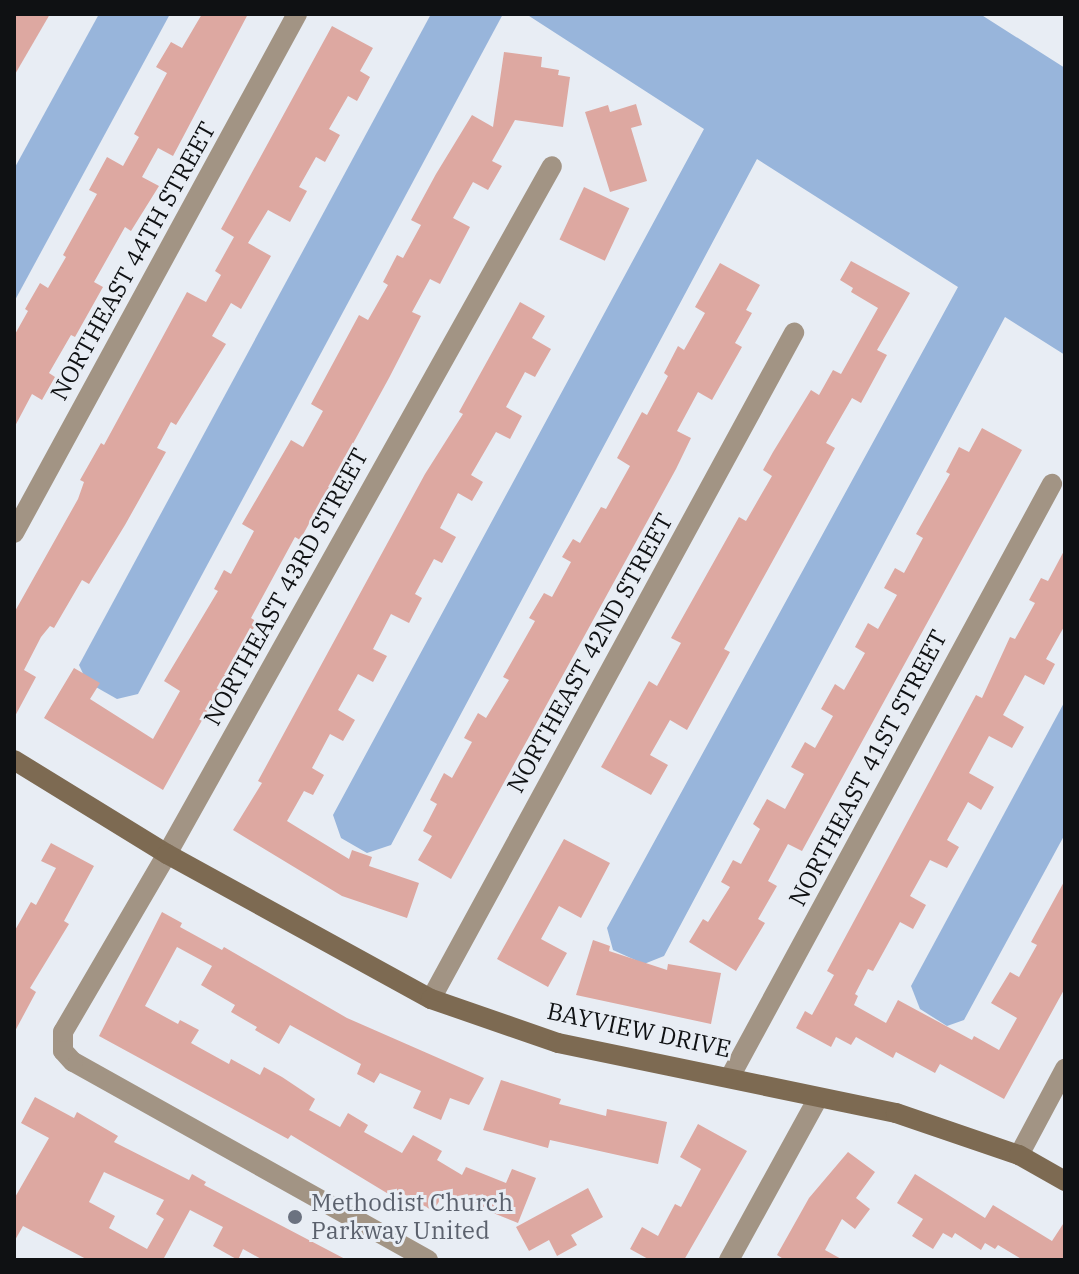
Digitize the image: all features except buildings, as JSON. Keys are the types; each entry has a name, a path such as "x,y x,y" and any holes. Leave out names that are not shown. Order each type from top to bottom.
{"street":[{"name":"NORTHEAST 44TH STREET","path":"14,533 297,14"},
{"name":"NORTHEAST 43RD STREET","path":"428,1260 73,1062 63,1051 63,1032 167,854 552,166"},
{"name":"NORTHEAST 42ND STREET","path":"431,999 794,333"},
{"name":"NORTHEAST 41ST STREET","path":"730,1077 1052,484"},
{"name":"BAYVIEW DRIVE","path":"14,760 167,854 431,999 558,1043 896,1113 1019,1155 1065,1181"},
{"path":"1019,1155 1065,1069"},
{"path":"729,1260 818,1098"}],"water":[{"path":"99,14 170,14 14,302 14,169"},
{"path":"431,14 503,14 138,694 117,699 87,682 79,665"},
{"path":"526,14 980,14 1065,68 1065,355 1005,317 664,956 644,964 613,950 607,928 958,287 757,159 391,845 367,853 341,838 333,815 704,129"},
{"path":"1065,701 1065,834 964,1020 947,1026 920,1009 911,986"}],"place":[{"name":"Methodist Church Parkway United","path":"295,1217"}]}
